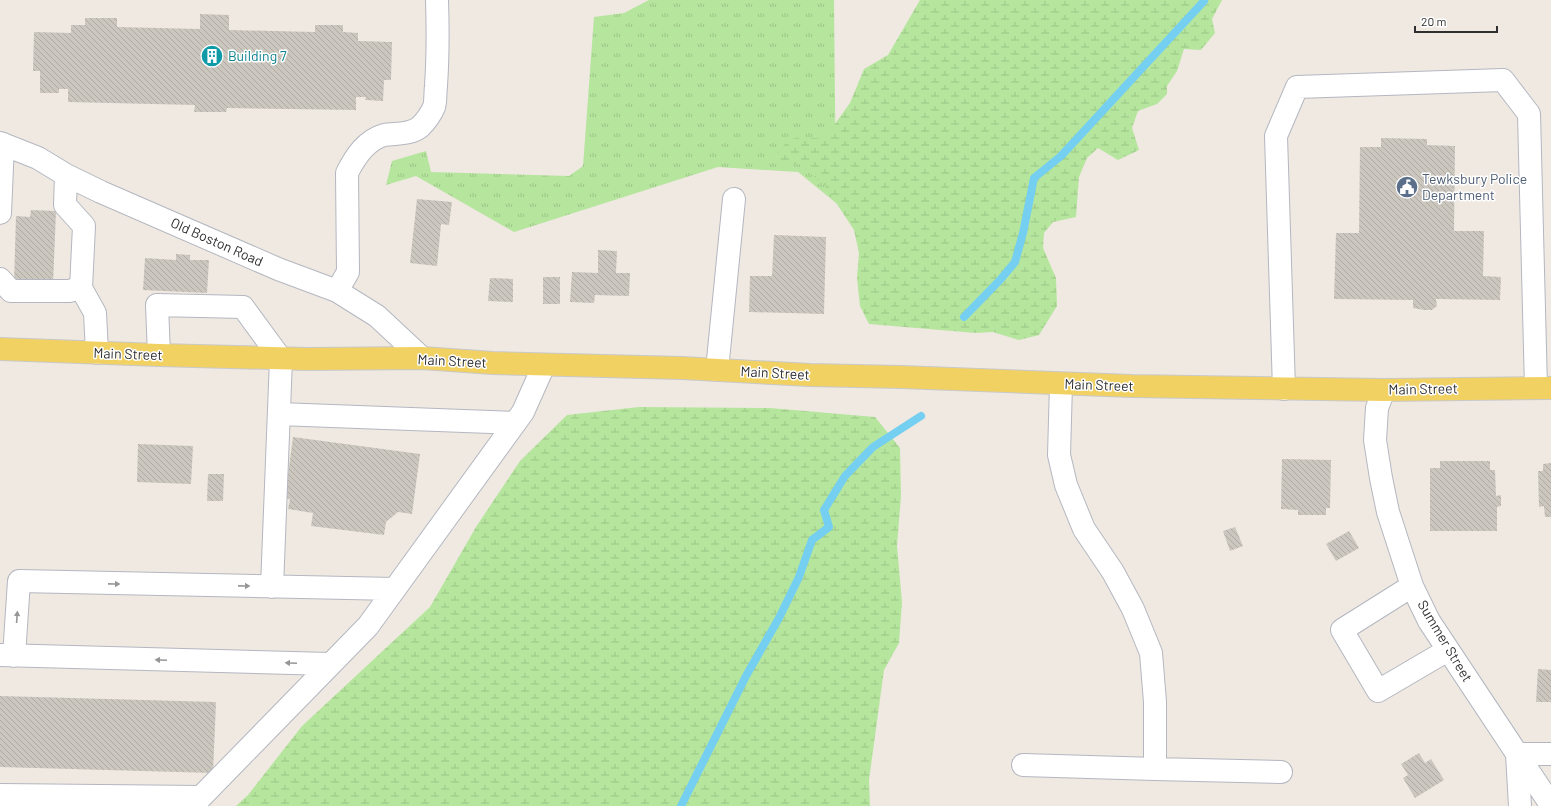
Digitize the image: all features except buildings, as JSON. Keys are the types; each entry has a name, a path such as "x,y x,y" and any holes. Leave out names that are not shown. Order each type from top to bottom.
{"main road":[{"name":"Main Street","path":"0,349 282,359 422,358 493,363 717,370 1061,384 1384,390 1544,388"}],"street":[{"path":"336,291 348,272 347,173 364,147 370,142 384,136 403,134 419,128 434,106 438,49 437,0"},
{"path":"1284,389 1276,136 1297,87 1503,80 1529,114 1544,388"},
{"path":"0,213 1,144"},
{"name":"Old Boston Road","path":"1,144 38,158 66,175 101,192 278,268 336,291 377,316 422,358"},
{"path":"66,175 65,205 84,226 81,288 95,313 97,353"},
{"path":"717,370 734,199"},
{"path":"0,279 11,291 68,291 81,288"},
{"path":"159,355 157,305 243,307 282,359 272,587"},
{"path":"0,795 201,797 368,626 523,412 544,364"},
{"path":"1061,384 1059,455 1066,484 1084,529 1113,572 1133,609 1151,653 1155,702 1155,768"},
{"name":"Summer Street","path":"1384,390 1377,408 1375,440 1388,512 1412,586 1429,621 1551,804"},
{"path":"279,414 515,423"},
{"path":"330,664 7,655 19,582 394,589"},
{"path":"1412,586 1342,630 1378,691 1448,650"},
{"path":"1520,806 1517,754 1551,754"},
{"path":"1023,764 1281,772"}],"green space":[{"path":"649,0 834,0 836,203 798,172 718,167 514,232 416,176 386,185 392,161 426,151 431,172 569,176 583,166 594,17 624,13"},
{"path":"920,0 1222,0 1212,19 1215,33 1201,50 1184,49 1177,71 1167,86 1167,94 1157,104 1138,111 1132,128 1139,150 1118,160 1098,148 1087,158 1079,177 1076,217 1053,222 1044,233 1043,248 1056,278 1057,306 1039,335 1019,340 993,332 976,333 869,324 860,306 857,278 859,253 854,230 825,186 799,164 782,163 776,156 786,143 796,138 808,137 824,139 850,103 864,69 888,55"},
{"path":"639,407 770,408 875,417 900,448 901,496 897,546 902,602 899,643 884,670 869,780 870,806 236,806 248,795 302,726 430,607 476,527 520,461 567,415"}],"waterway":[{"path":"964,317 1000,280 1015,262 1023,233 1034,178 1061,156 1204,1"},
{"path":"681,806 746,676 779,618 799,577 812,540 829,527 824,510 845,476 873,447 921,416"}],"place":[{"name":"Building 7","path":"212,56"},
{"name":"Tewksbury Police Department","path":"1407,187"}]}
